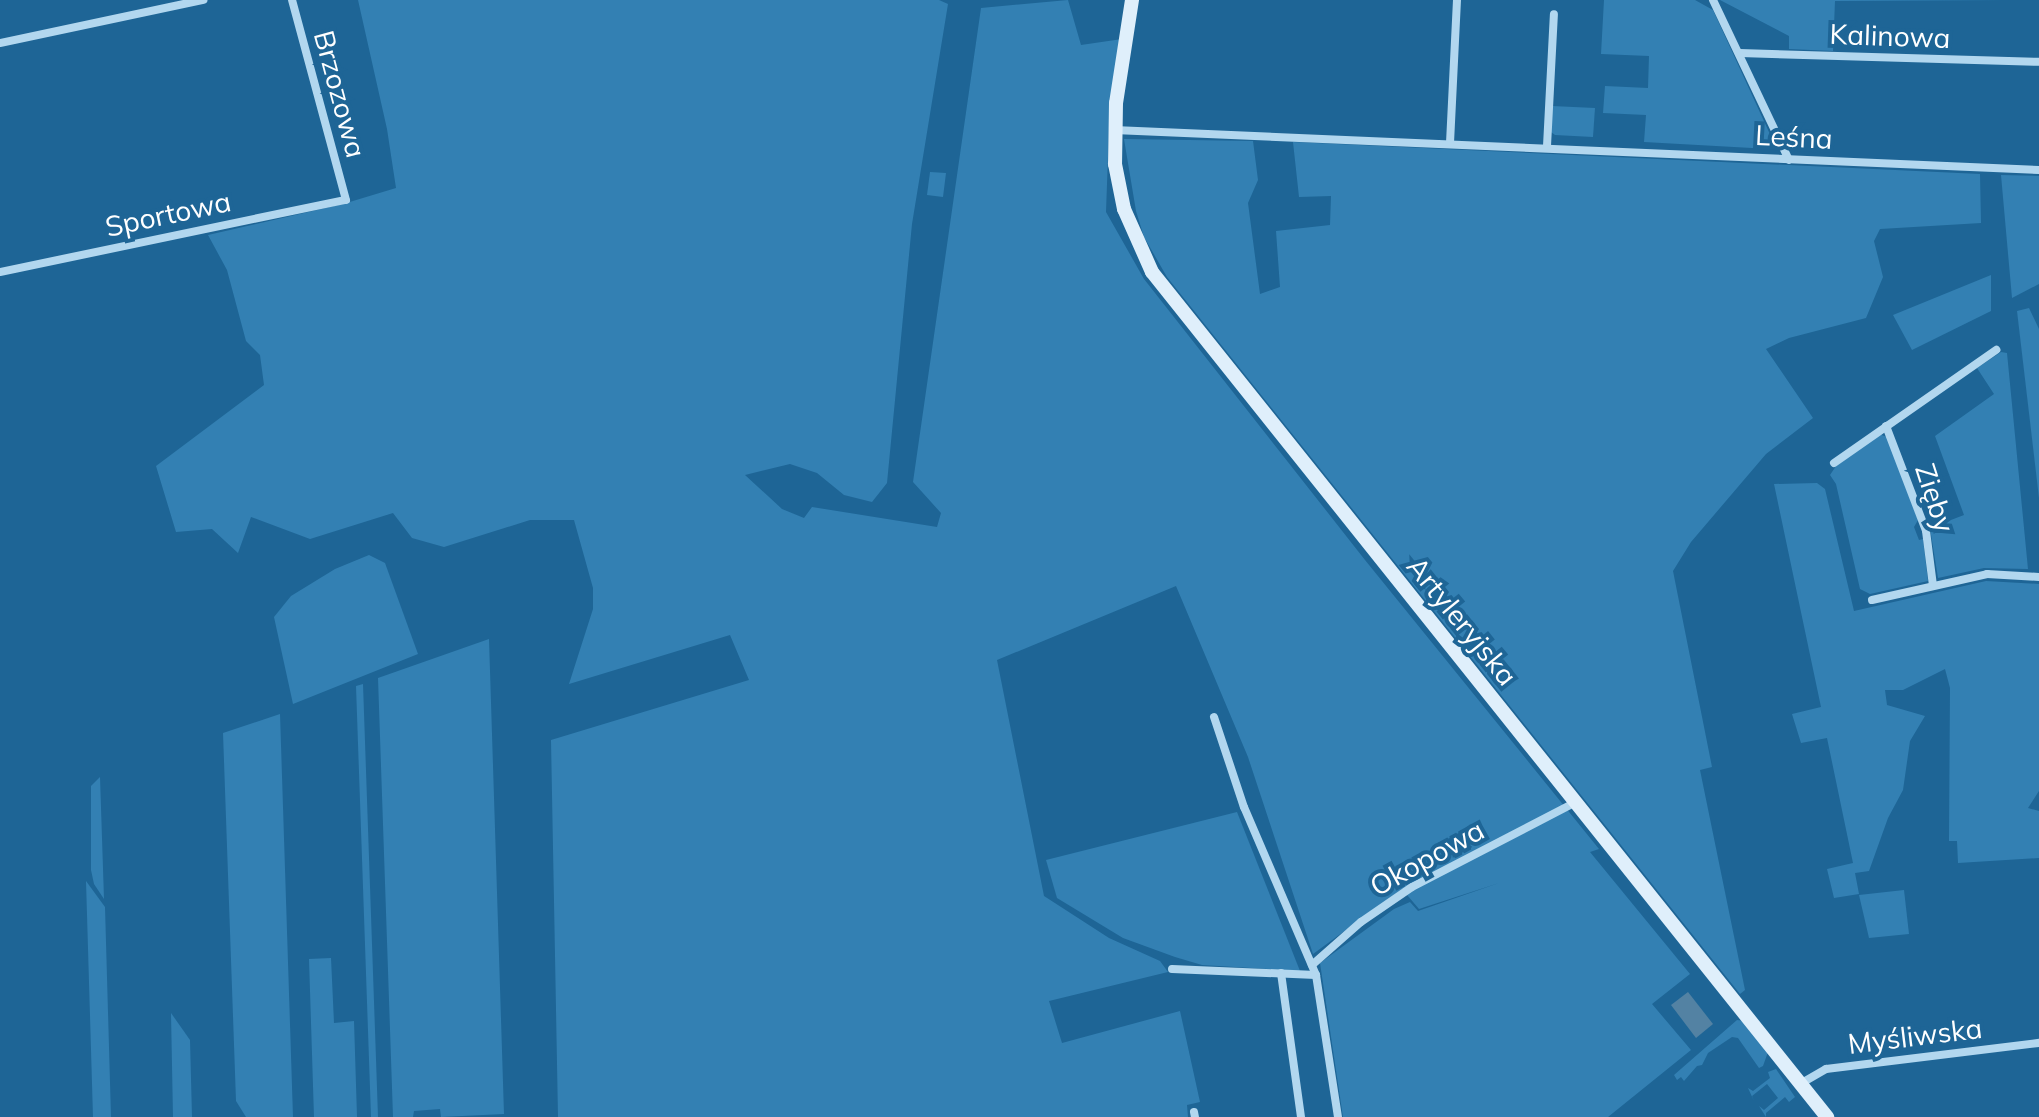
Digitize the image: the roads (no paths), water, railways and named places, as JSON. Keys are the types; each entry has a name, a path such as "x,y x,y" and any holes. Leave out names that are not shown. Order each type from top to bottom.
{"street":[{"path":"0,43 203,0"},
{"name":"Brzozowa","path":"292,0 346,200"},
{"name":"Artyleryjska","path":"1132,0 1114,130 1118,184 1124,209 1143,256 1162,287 1827,1117"},
{"path":"1450,143 1457,0"},
{"path":"1713,0 1789,160"},
{"path":"1547,146 1554,14"},
{"name":"Kalinowa","path":"1740,53 2039,62"},
{"name":"Leśna","path":"1114,130 1547,146 2039,170"},
{"name":"Sportowa","path":"0,272 346,200"},
{"path":"1834,463 1996,350"},
{"name":"Zięby","path":"1886,426 1926,531 1933,586"},
{"path":"1872,600 1987,574 2039,577"},
{"path":"1214,717 1244,807 1316,975 1338,1117"},
{"name":"Okopowa","path":"1312,965 1361,922 1412,887 1574,803"},
{"path":"1172,969 1316,975"},
{"path":"1281,973 1301,1117"},
{"name":"Myśliwska","path":"1800,1084 1826,1069 2039,1043"}]}
